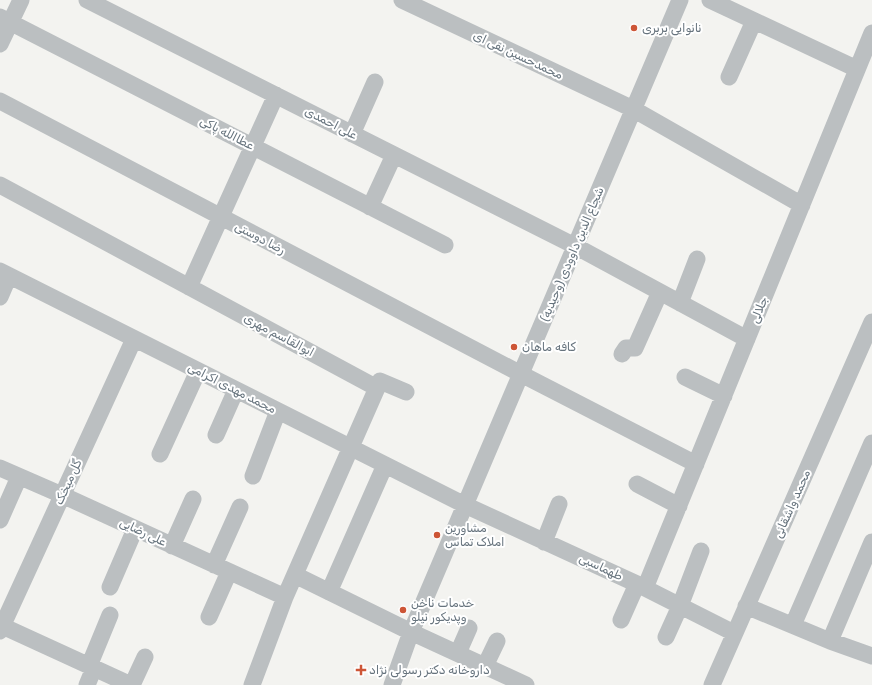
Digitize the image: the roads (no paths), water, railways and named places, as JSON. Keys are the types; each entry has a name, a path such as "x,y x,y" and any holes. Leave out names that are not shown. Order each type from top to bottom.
{"street":[{"path":"0,44 5,20 20,0"},
{"name":"علی احمدی","path":"87,0 575,246 747,339"},
{"name":"محمدحسین نقی ای","path":"402,0 633,109 802,205"},
{"name":"شجاع الدین داوودی (وحیدیه)","path":"392,685 411,632 680,0"},
{"path":"710,0 857,68"},
{"name":"عطاالله پاکی","path":"5,20 445,245"},
{"path":"729,77 754,21"},
{"name":"جلالی","path":"620,620 641,586 679,506 872,33"},
{"path":"352,134 376,82"},
{"path":"189,287 276,95"},
{"name":"رضا دوستی","path":"0,102 696,464"},
{"path":"370,207 394,155"},
{"name":"ابوالقاسم مهری","path":"0,185 377,388"},
{"path":"680,303 697,259"},
{"path":"0,297 5,274"},
{"name":"محمد مهدی اکرامی","path":"5,274 465,505"},
{"path":"622,354 626,348 635,348 660,292"},
{"name":"محمد واشقانی","path":"712,685 872,322"},
{"name":"گل میخک","path":"1,627 134,339"},
{"path":"160,454 198,371"},
{"path":"684,378 724,396"},
{"path":"252,685 285,597 380,380 406,392"},
{"path":"216,435 236,390"},
{"path":"253,476 278,411"},
{"path":"792,625 872,443"},
{"path":"329,592 385,465"},
{"name":"علی رضایی","path":"0,468 285,597"},
{"path":"0,520 19,477"},
{"path":"637,484 679,506"},
{"path":"172,546 193,498"},
{"path":"544,542 559,504"},
{"name":"طهماسبی","path":"465,505 641,586 734,633"},
{"path":"209,617 240,507"},
{"path":"110,587 135,529"},
{"path":"830,641 871,546"},
{"path":"666,637 702,551"},
{"path":"295,575 411,632 526,685"},
{"path":"746,606 830,641 872,656"},
{"path":"87,685 91,667 110,615"},
{"path":"1,627 131,685 145,657"},
{"path":"458,653 469,628"},
{"path":"485,666 497,640"}],"place":[{"name":"نانوایی بربری","path":"634,28"},
{"name":"کافه ماهان","path":"514,347"},
{"name":"مشاورین املاک تماس","path":"437,535"},
{"name":"خدمات ناخن وپديكور نيلو","path":"403,610"},
{"name":"داروخانه دکتر رسولی نژاد","path":"361,670"}]}
